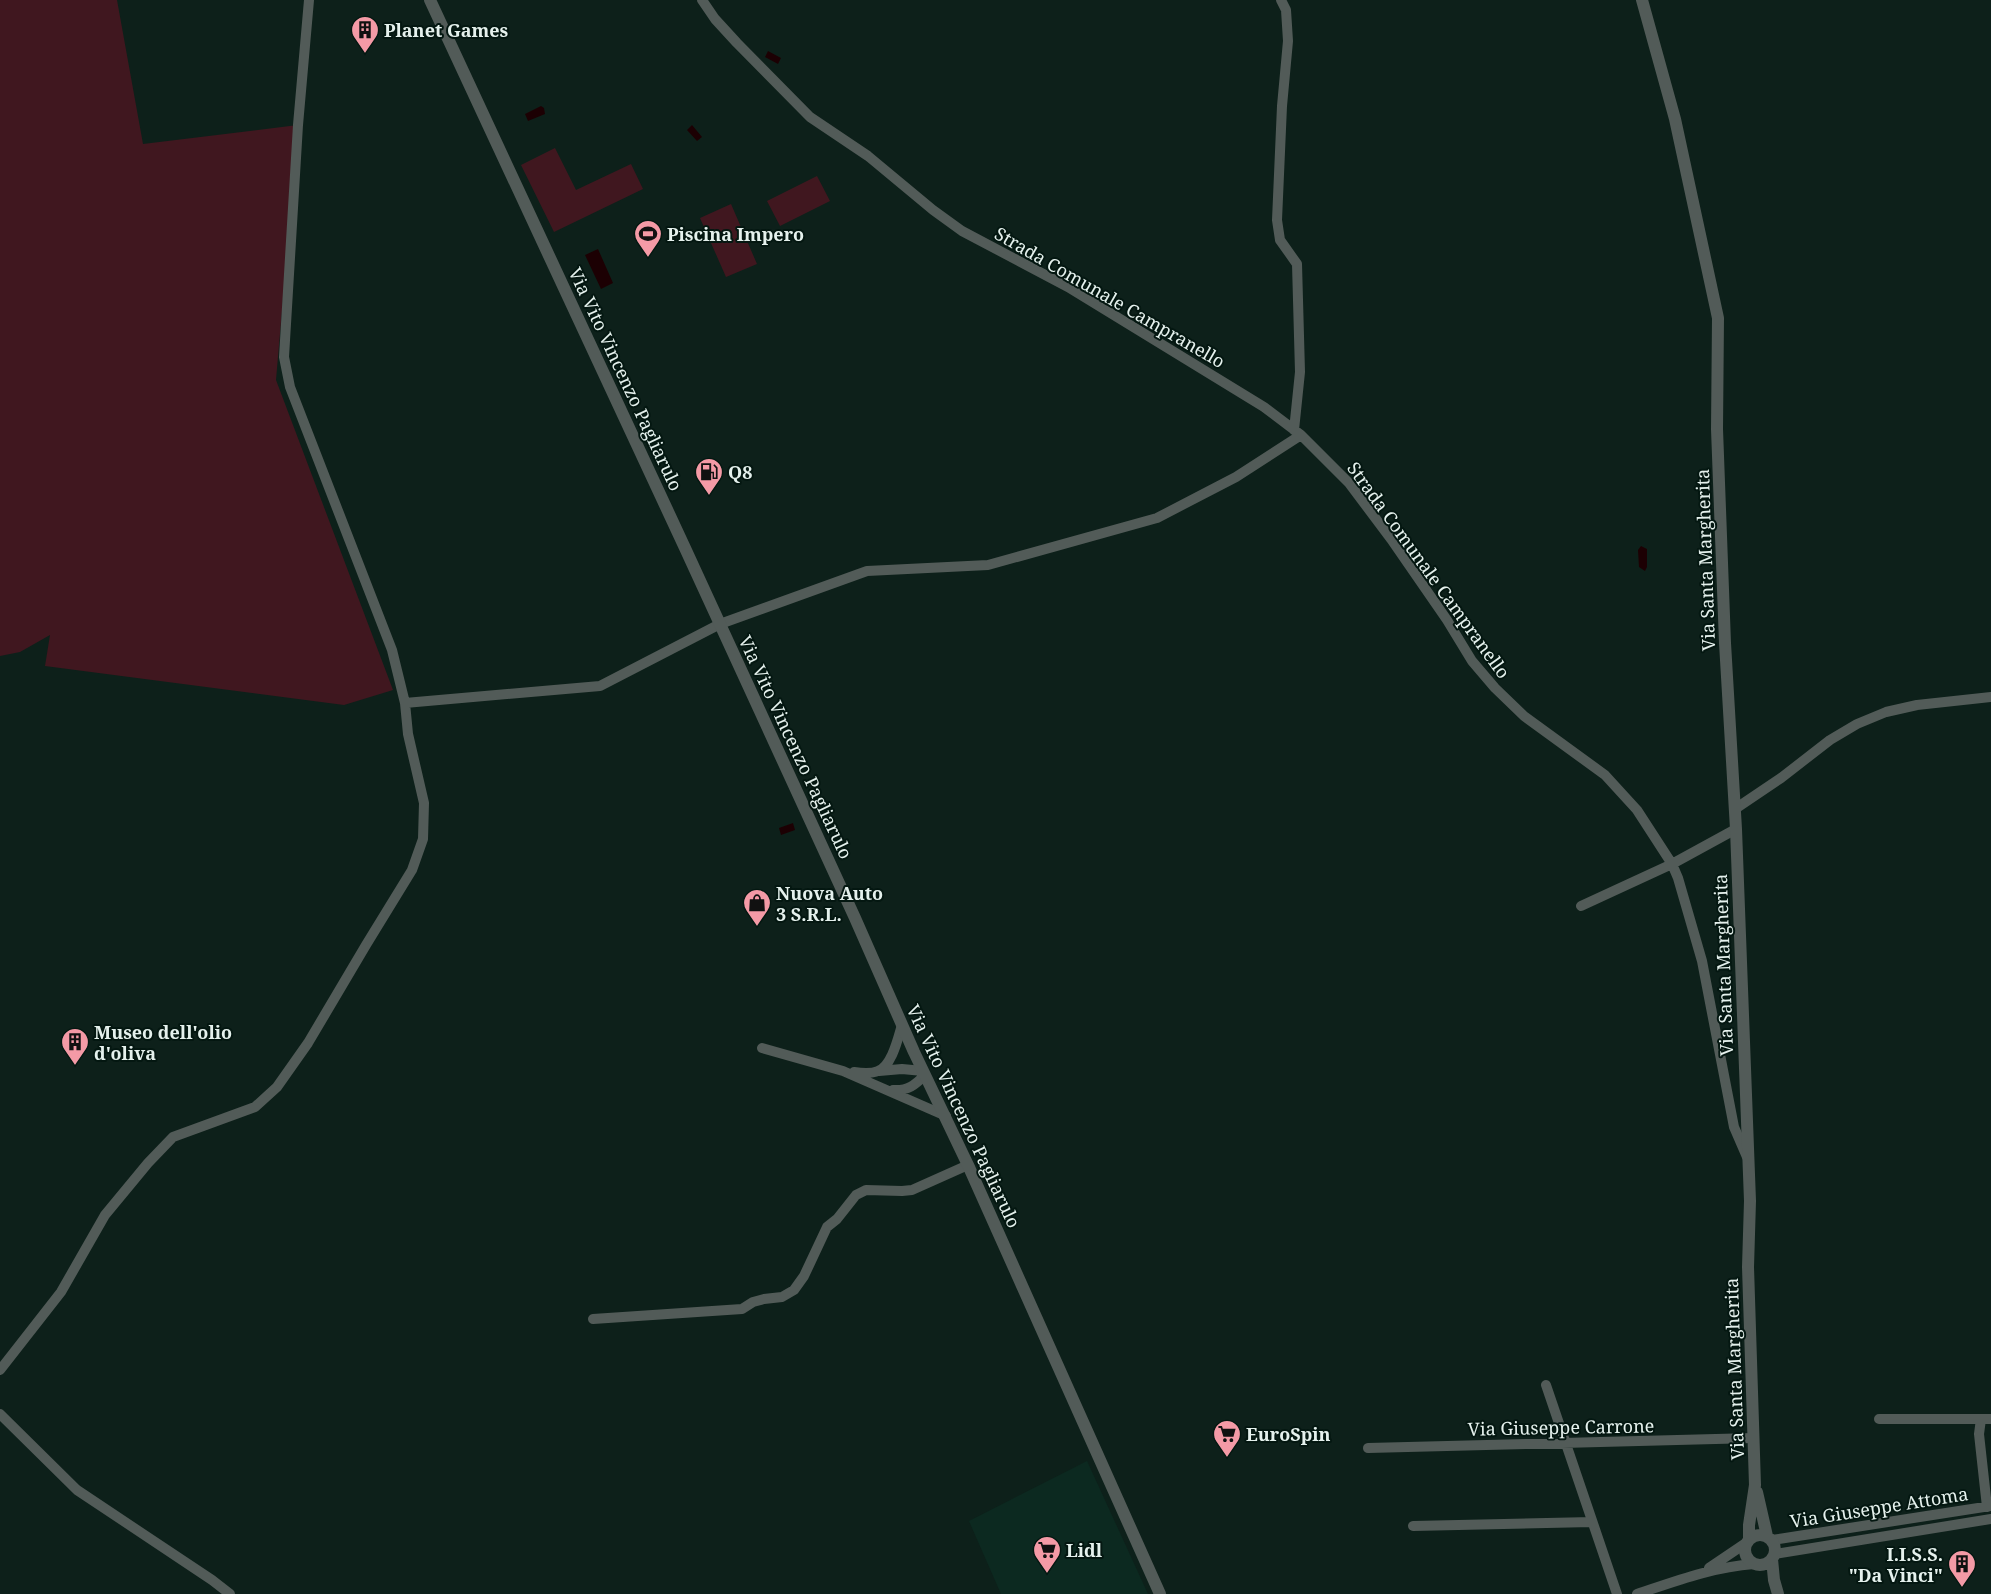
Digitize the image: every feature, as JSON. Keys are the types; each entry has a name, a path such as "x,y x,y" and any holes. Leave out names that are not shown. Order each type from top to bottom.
{"street":[{"path":"0,1370 61,1292 105,1215 148,1163 173,1137 209,1122 255,1107 277,1087 308,1043 412,870 423,839 424,803 408,734 405,703 392,650 290,387 284,357 298,125 309,0"},
{"name":"Via Vito Vincenzo Pagliarulo","path":"430,0 720,624 924,1073 946,1116 1160,1594"},
{"name":"Strada Comunale Campranello","path":"702,0 715,19 737,43 810,117 868,156 933,210 962,230 1068,287 1186,357 1264,407 1298,432 1349,483 1447,620 1472,661 1495,688 1524,716 1605,775 1637,810 1672,864 1678,878 1702,961 1734,1127 1748,1158"},
{"path":"405,703 600,686 720,624 867,571 988,565 1157,518 1236,477 1298,432 1300,372 1297,264 1280,240 1276,220 1282,106 1288,41 1286,10 1281,0"},
{"name":"Via Santa Margherita","path":"1642,0 1674,119 1718,318 1718,443 1725,643 1736,829 1750,1201 1748,1267 1755,1485 1747,1541"},
{"path":"1735,809 1781,778 1830,740 1857,724 1886,712 1917,706 1991,697"},
{"path":"1581,906 1672,864 1736,829"},
{"path":"879,1071 894,1051 902,1025"},
{"path":"762,1048 843,1071 946,1116"},
{"path":"843,1071 864,1073 902,1069 924,1073 914,1086 904,1091 887,1090"},
{"path":"593,1320 742,1309 764,1298 782,1296 794,1290 804,1276 827,1227 837,1219 856,1195 866,1190 912,1190 968,1165"},
{"path":"1546,1385 1617,1594"},
{"path":"0,1414 77,1490 230,1594"},
{"path":"1879,1419 1986,1420 1979,1434 1989,1506"},
{"name":"Via Giuseppe Carrone","path":"1368,1448 1754,1438"},
{"name":"Via Santa Margherita","path":"1755,1485 1769,1538"},
{"name":"Via Giuseppe Attoma","path":"1769,1538 1989,1506"},
{"name":"Via Giuseppe Attoma","path":"1774,1557 1991,1519"},
{"path":"1413,1526 1592,1522"},
{"path":"1702,1573 1757,1535 1769,1538 1774,1544 1774,1580 1778,1594"},
{"path":"1747,1541 1745,1548 1747,1558 1774,1580"},
{"path":"1637,1594 1702,1573 1736,1565 1769,1563 1774,1557"}],"shaded area":[{"path":"0,0 117,0 143,144 298,125 276,380 393,690 344,705 45,666 50,635 20,652 0,656"},
{"path":"768,51 781,58 778,64 765,57"},
{"path":"541,106 544,108 545,114 528,121 525,114"},
{"path":"692,125 702,137 697,141 687,130"},
{"path":"555,148 576,190 631,164 643,189 554,232 521,165"},
{"path":"817,176 830,201 780,226 767,201"},
{"path":"731,204 757,264 726,277 700,218"},
{"path":"598,249 613,283 601,289 585,255"},
{"path":"1641,546 1647,549 1647,567 1645,571 1639,567 1638,550"},
{"path":"793,823 795,830 781,835 779,828"},
{"path":"1087,1461 1148,1594 1001,1594 969,1521"}],"place":[{"name":"Planet Games","path":"365,54"},
{"name":"Piscina Impero","path":"648,258"},
{"name":"Q8","path":"709,496"},
{"name":"Nuova Auto 3 S.R.L.","path":"757,927"},
{"name":"Museo dell'olio d'oliva","path":"75,1066"},
{"name":"EuroSpin","path":"1227,1458"},
{"name":"Lidl","path":"1047,1574"},
{"name":"I.I.S.S. \"Da Vinci\"","path":"1962,1588"}]}
